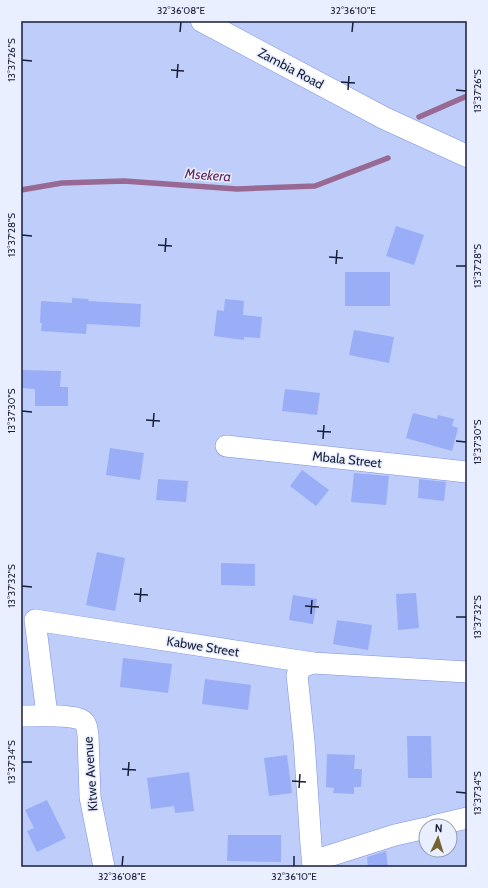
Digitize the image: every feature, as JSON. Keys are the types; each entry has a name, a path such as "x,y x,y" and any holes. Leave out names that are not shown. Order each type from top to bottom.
{"street":[{"name":"Zambia Road","path":"202,21 384,118 467,156"},
{"name":"Mbala Street","path":"226,446 467,472"},
{"name":"Kabwe Street","path":"47,716 35,620 313,663 467,672"},
{"path":"313,663 302,667 297,675 304,741 313,864 395,835 418,830"},
{"name":"Kitwe Avenue","path":"21,716 74,718 83,720 87,726 90,797 104,867"}],"building":[{"path":"396,226 424,235 414,265 386,256"},
{"path":"345,272 390,272 390,306 345,306"},
{"path":"72,298 89,299 88,301 141,304 140,327 87,324 86,334 41,331 41,301 72,303"},
{"path":"225,299 244,301 243,315 262,317 260,338 244,337 244,340 214,336 217,310 224,311"},
{"path":"354,330 394,337 389,363 349,355"},
{"path":"21,370 61,371 60,387 68,387 68,406 35,406 35,389 21,388"},
{"path":"285,389 320,393 317,415 282,411"},
{"path":"413,413 437,419 438,415 454,419 452,426 458,428 452,451 406,438"},
{"path":"110,448 144,453 140,480 106,475"},
{"path":"302,470 329,490 316,506 290,486"},
{"path":"354,473 389,476 386,505 351,502"},
{"path":"158,479 188,481 186,502 156,500"},
{"path":"419,479 446,482 444,501 418,498"},
{"path":"97,552 125,558 115,611 86,605"},
{"path":"221,563 255,564 255,586 221,585"},
{"path":"416,593 419,628 398,630 396,594"},
{"path":"293,595 317,599 313,624 289,620"},
{"path":"337,620 372,625 368,650 333,644"},
{"path":"123,658 172,664 168,693 120,687"},
{"path":"205,679 251,685 248,710 202,704"},
{"path":"407,736 431,736 432,778 408,778"},
{"path":"327,754 355,755 354,769 362,769 361,787 354,787 354,794 333,793 334,788 326,787"},
{"path":"287,755 292,793 269,796 264,758"},
{"path":"189,772 194,811 175,813 174,806 151,809 147,778"},
{"path":"47,800 66,838 37,852 27,831 34,828 25,810"},
{"path":"228,835 281,835 281,862 227,861"},
{"path":"386,851 388,867 368,867 367,857"}],"waterway":[{"name":"Msekera","path":"419,117 467,96"},
{"name":"Msekera","path":"21,190 62,183 124,181 237,189 315,186 388,158"}]}
